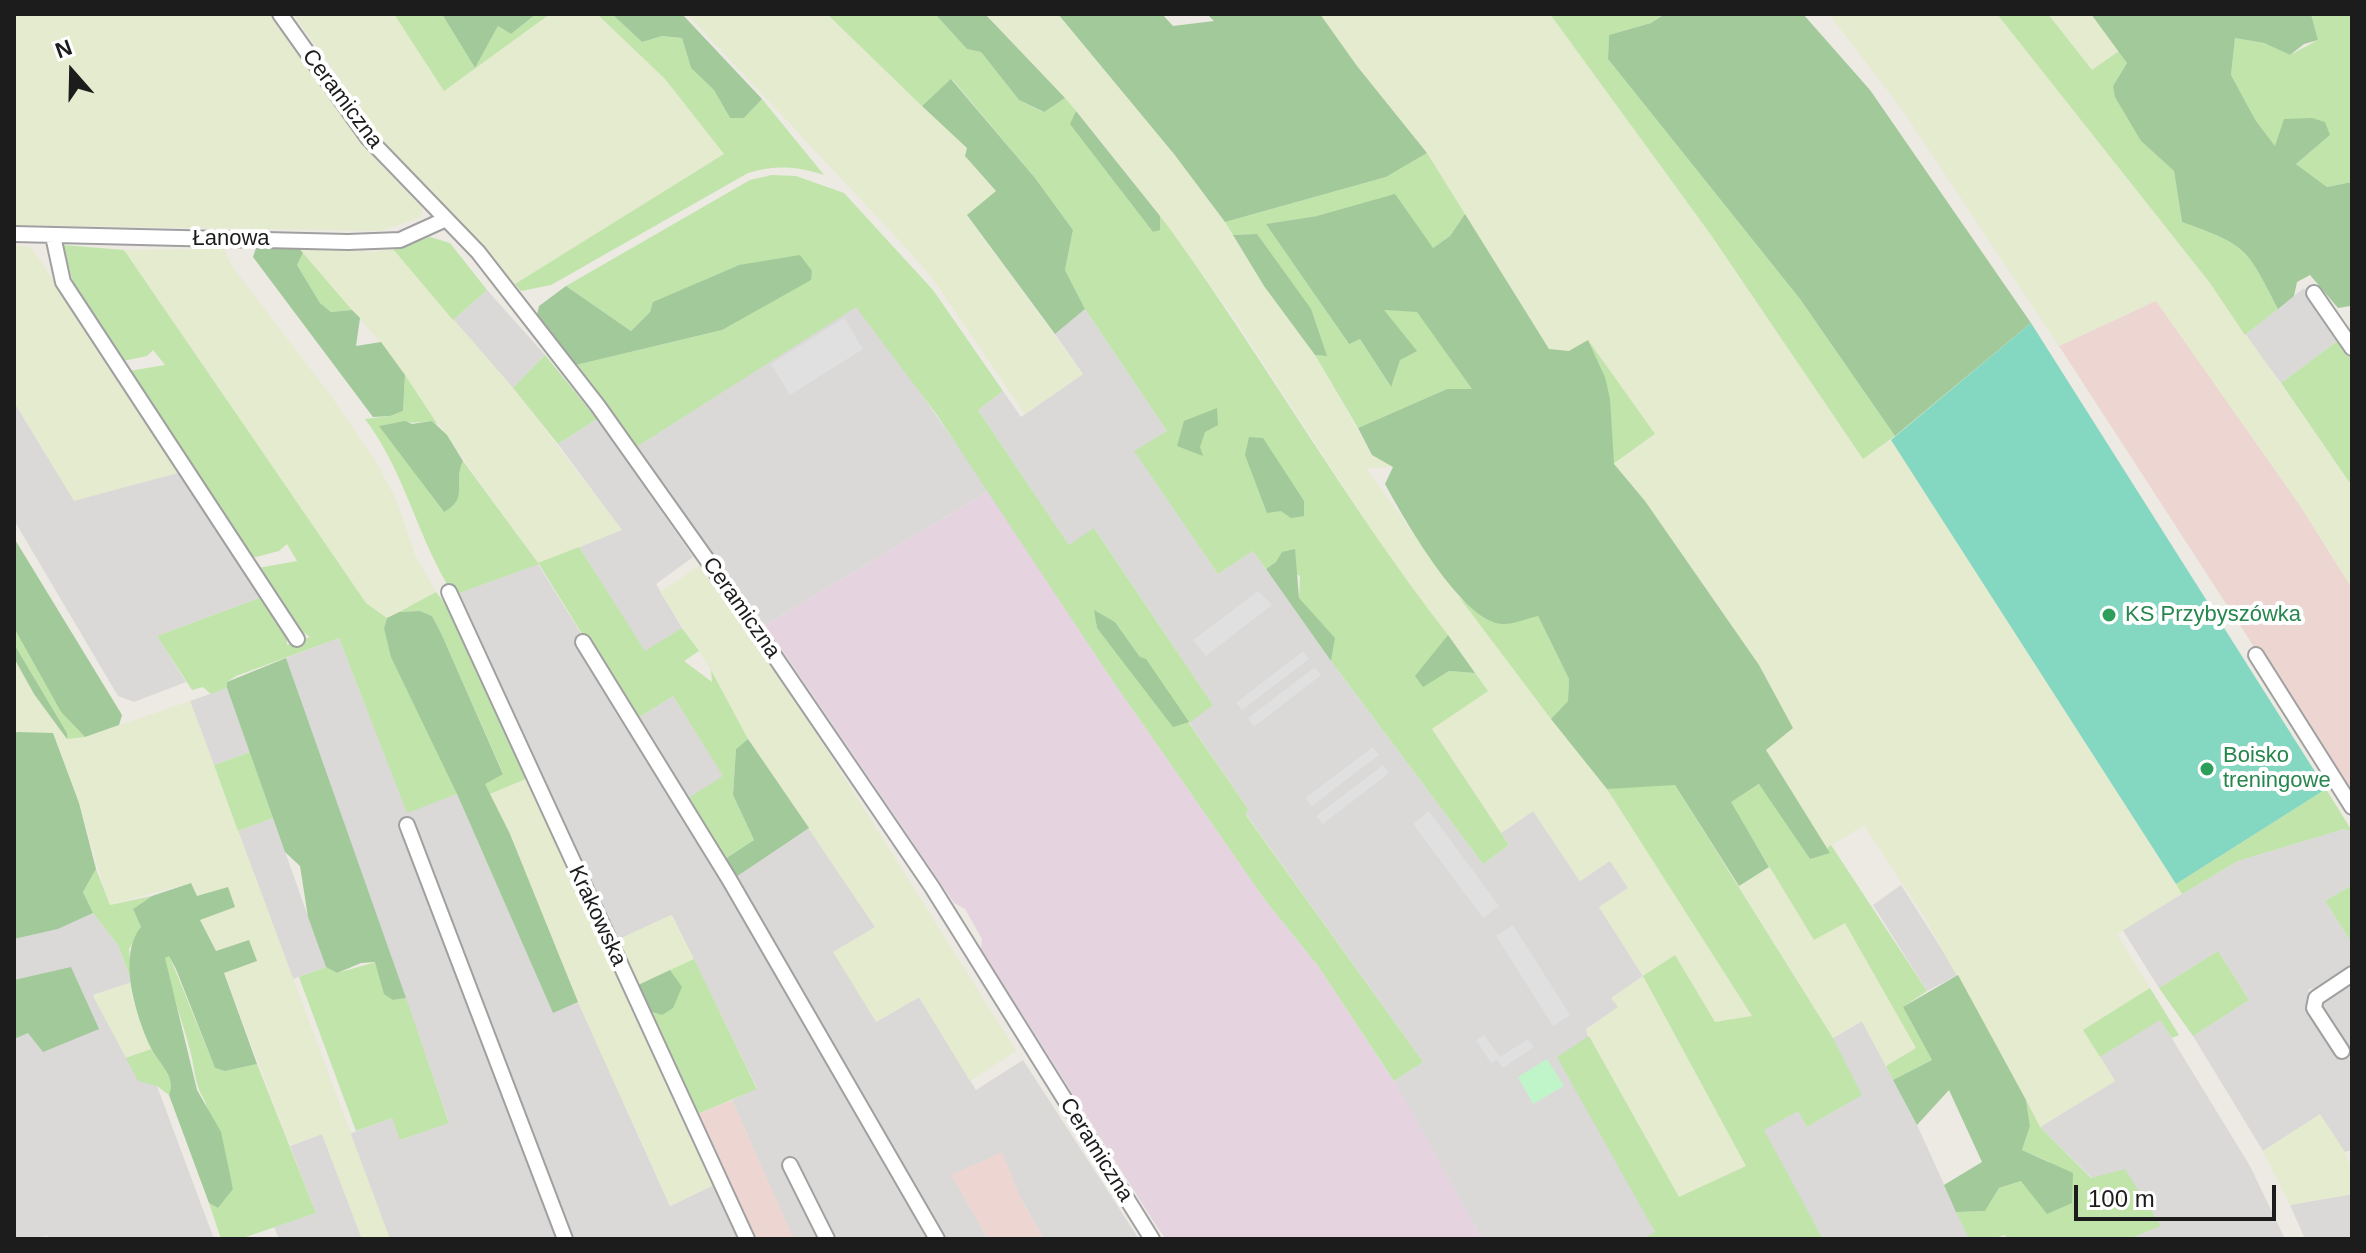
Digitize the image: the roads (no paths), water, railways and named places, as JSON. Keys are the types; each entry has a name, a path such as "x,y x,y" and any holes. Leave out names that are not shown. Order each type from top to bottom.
{"street":[{"name":"Ceramiczna","path":"280,14 368,138 478,252 554,345 754,626 932,887 1152,1239"},
{"name":"Łanowa","path":"14,234 348,242 400,240 444,220"},
{"path":"53,236 63,282 297,639"},
{"path":"2314,293 2352,348"},
{"name":"Krakowska","path":"449,592 747,1239"},
{"path":"583,642 729,879 937,1239"},
{"path":"2256,655 2352,807"},
{"path":"407,825 565,1239"},
{"path":"2342,1051 2314,1008 2316,998 2352,974"},
{"path":"790,1165 827,1239"}],"place":[{"name":"KS Przybyszówka","path":"2109,615"},
{"name":"Boisko treningowe","path":"2207,769"}]}
